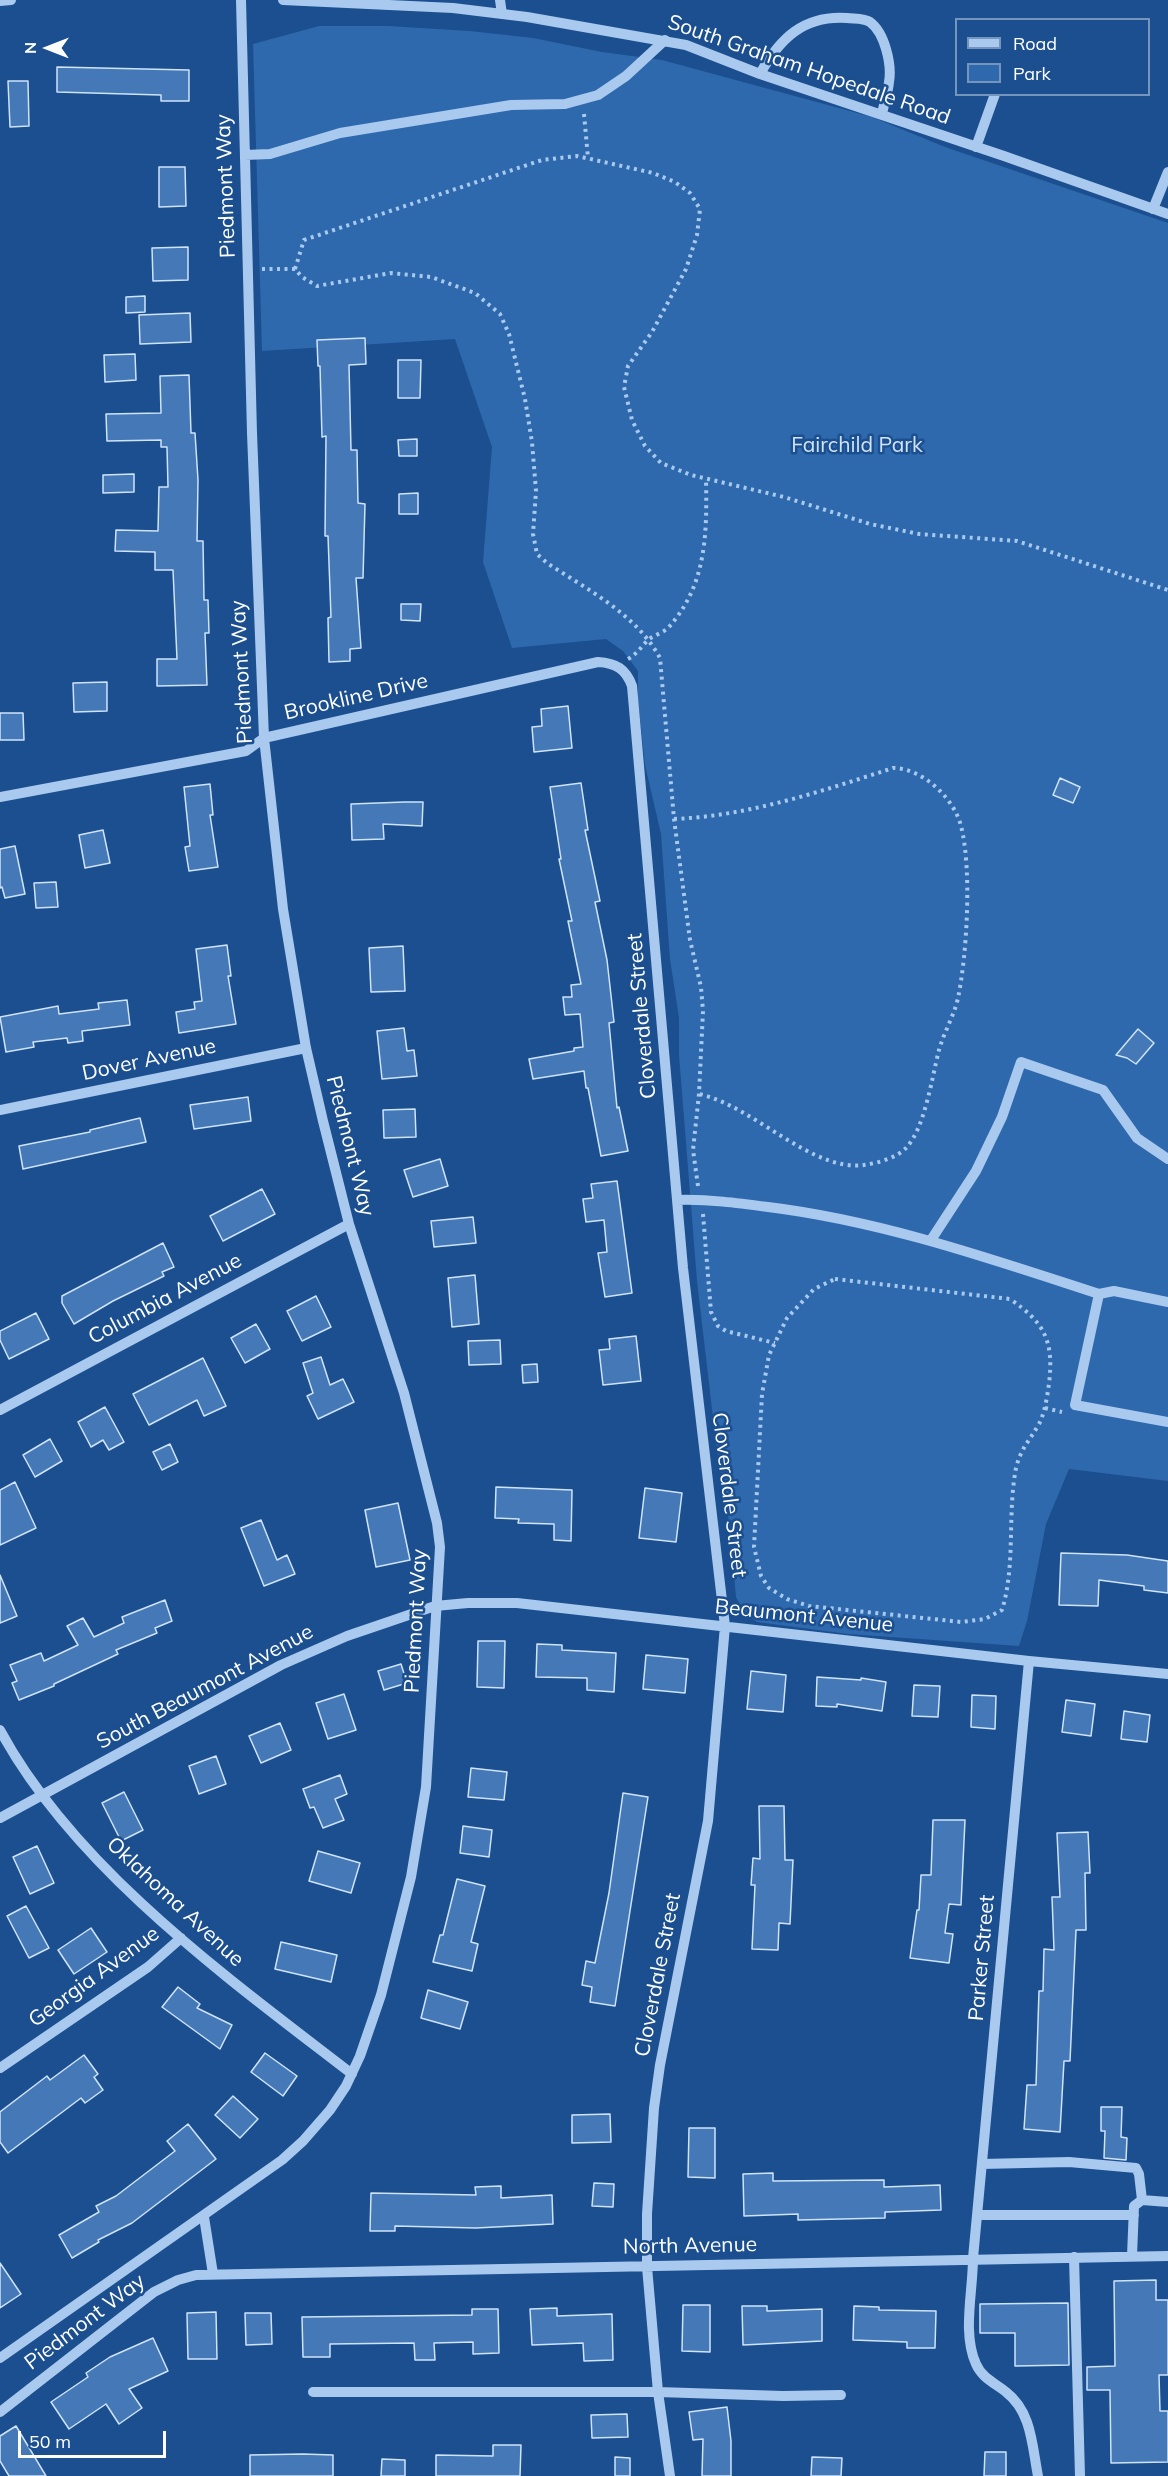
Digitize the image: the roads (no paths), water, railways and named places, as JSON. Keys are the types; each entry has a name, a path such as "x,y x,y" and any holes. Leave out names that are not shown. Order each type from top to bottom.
{"street":[{"path":"0,1 11,0"},
{"name":"Piedmont Way","path":"0,2358 204,2217 282,2160 303,2142 330,2110 352,2074 381,1995 418,1841 431,1732 435,1606 440,1571 437,1523 404,1393 349,1224 306,1048 283,909 264,738 244,155 241,0"},
{"name":"South Graham Hopedale Road","path":"283,0 377,3 502,14 686,45 760,74 1168,214"},
{"path":"500,0 502,14"},
{"path":"760,74 780,42 800,28 822,19 870,22 879,33 889,62 890,81 882,114"},
{"path":"244,155 270,154 340,133 511,105 565,104 598,95 626,76 665,40"},
{"path":"976,147 994,96"},
{"path":"1153,208 1168,172"},
{"name":"Brookline Drive","path":"0,797 246,750 264,738 598,662 617,665"},
{"name":"Cloverdale Street","path":"617,665 624,670 632,686 677,1200 693,1359 725,1626 708,1821 660,2065 654,2108 646,2214 646,2267 658,2392 670,2476"},
{"name":"Dover Avenue","path":"0,1110 306,1048"},
{"path":"931,1240 976,1171 1002,1117 1021,1062 1103,1090 1137,1138 1168,1159"},
{"path":"677,1200 700,1199 804,1211 931,1240 1100,1294 1114,1291 1168,1302"},
{"name":"Columbia Avenue","path":"0,1410 349,1224"},
{"path":"1100,1294 1076,1405 1168,1422"},
{"name":"Beaumont Avenue","path":"435,1606 517,1603 1029,1661 1168,1674"},
{"name":"South Beaumont Avenue","path":"0,1818 281,1665 348,1636 435,1606"},
{"name":"Parker Street","path":"1029,1661 973,2258 969,2327 971,2350 976,2366 990,2382 1005,2391 1019,2404 1028,2421 1038,2476"},
{"name":"Oklahoma Avenue","path":"0,1730 43,1795 102,1863 225,1976 352,2074"},
{"name":"Georgia Avenue","path":"0,2068 148,1967 181,1938"},
{"path":"982,2164 1069,2162 1136,2168 1139,2174 1142,2200"},
{"path":"1132,2256 1134,2206 1142,2200 1168,2202"},
{"path":"977,2215 1134,2216"},
{"path":"204,2217 213,2274"},
{"name":"North Avenue","path":"213,2274 1168,2256"},
{"path":"1074,2257 1080,2476"},
{"name":"Piedmont Way","path":"0,2412 154,2292 178,2280 213,2274"},
{"path":"313,2392 658,2392 783,2396 841,2395"}],"park label":[{"name":"Fairchild Park","path":"857,446"}]}
